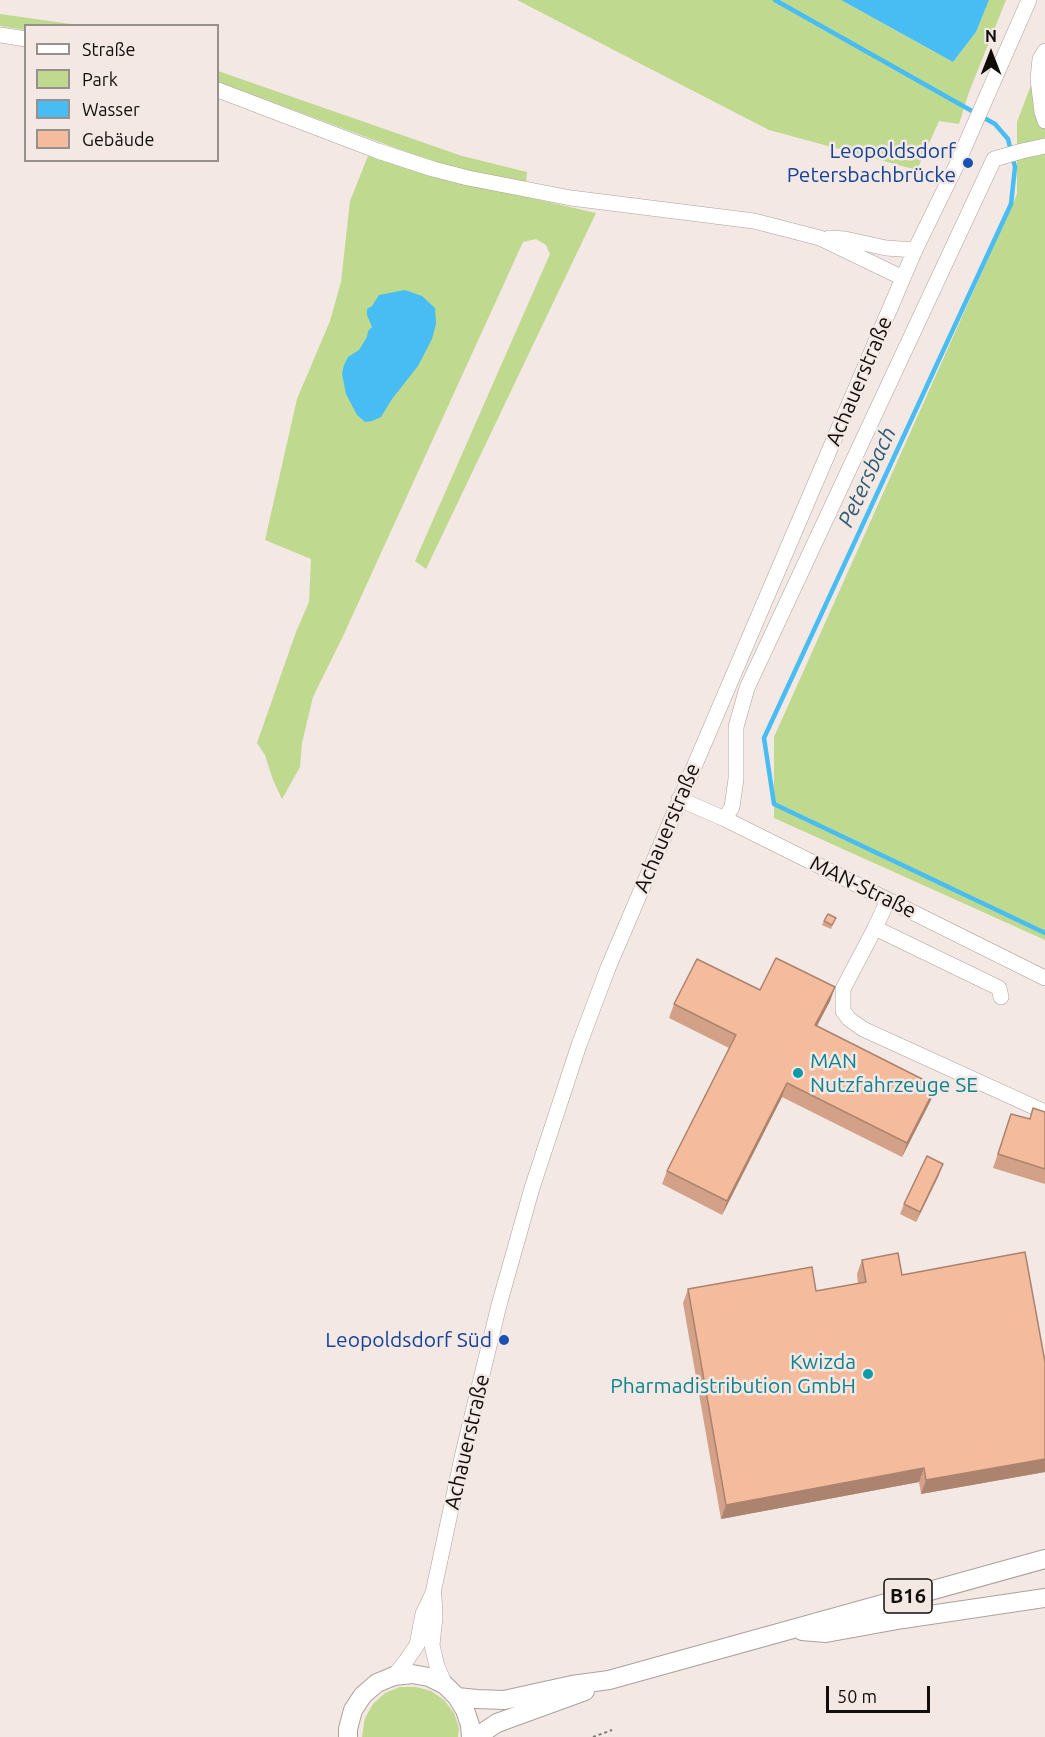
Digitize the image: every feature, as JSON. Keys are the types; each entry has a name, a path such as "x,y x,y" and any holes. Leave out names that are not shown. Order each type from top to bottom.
{"main road":[{"name":"B16","path":"348,1737 352,1710 363,1695 377,1683 394,1676 421,1675 429,1677 451,1691 477,1700 504,1700 572,1685 609,1680 1045,1559"},
{"path":"791,1630 826,1634 903,1619 1045,1598"},
{"name":"B16","path":"476,1737 497,1723 577,1695 609,1680"},
{"path":"451,1691 465,1710 471,1737"}],"street":[{"name":"Achauerstraße","path":"433,1593 463,1453 499,1305 532,1188 579,1045 608,968 679,800 915,250 1029,0"},
{"path":"0,35 24,39"},
{"path":"1045,51 1040,59 1038,79 1045,121"},
{"path":"219,90 378,151 433,169 571,198 754,220 820,238 903,278"},
{"path":"725,819 732,807 736,778 736,727 747,688 994,159 1045,146"},
{"path":"820,238 845,239 886,248 915,250"},
{"name":"MAN-Straße","path":"679,800 725,819 1045,978"},
{"path":"888,900 843,989 843,1011 849,1019 863,1029 1045,1112"},
{"path":"875,928 999,988 1001,997"},
{"path":"394,1676 417,1645 423,1614 433,1593"},
{"path":"433,1593 435,1617 432,1645 437,1666 451,1691"}],"path":[{"path":"593,1737 612,1730"}],"green space":[{"path":"517,0 841,0 953,62 976,32 989,0 1006,0 969,92 959,124 939,121 917,170 769,130"},
{"path":"0,14 71,24 24,24 24,30 0,26"},
{"path":"1045,48 1045,940 774,818 774,737 1017,194 1017,122"},
{"path":"219,71 462,156 527,172 526,183 461,170 219,82"},
{"path":"368,156 452,182 596,213 426,569 415,561 550,254 546,245 536,239 523,242 313,697 302,743 300,767 282,799 265,755 257,743 296,632 309,602 311,559 265,540 297,399 330,321 341,282 350,201"},
{"path":"400,1687 416,1687 431,1691 444,1700 454,1713 459,1728 458,1737 362,1737 365,1718 373,1704 385,1693"}],"water":[{"path":"841,0 989,0 976,32 953,62"},
{"path":"405,290 422,296 435,308 436,324 432,339 418,366 381,417 365,422 357,415 346,394 342,374 344,365 348,357 359,350 372,327 367,309 372,306 379,295"}],"building":[{"path":"828,914 836,918 832,925 824,921"},
{"name":"MAN Nutzfahrzeuge SE","path":"776,958 835,987 815,1025 936,1086 907,1143 787,1083 727,1201 667,1171 736,1035 674,1004 697,959 760,990"},
{"path":"1033,1108 1045,1112 1045,1169 998,1154 1011,1114 1030,1119"},
{"path":"927,1156 943,1164 920,1212 904,1204"},
{"name":"Kwizda Pharmadistribution GmbH","path":"1025,1252 1045,1362 1045,1459 926,1480 924,1468 726,1505 688,1289 812,1267 816,1291 866,1282 862,1260 898,1253 902,1275"}],"waterway":[{"name":"Petersbach","path":"775,0 995,124 1008,139 1015,167 1011,204 764,738 774,804 1045,933"}],"place":[{"name":"Leopoldsdorf Petersbachbrücke","path":"968,163"},
{"name":"MAN Nutzfahrzeuge SE","path":"798,1073"},
{"name":"Leopoldsdorf Süd","path":"504,1340"},
{"name":"Kwizda Pharmadistribution GmbH","path":"868,1374"}]}
